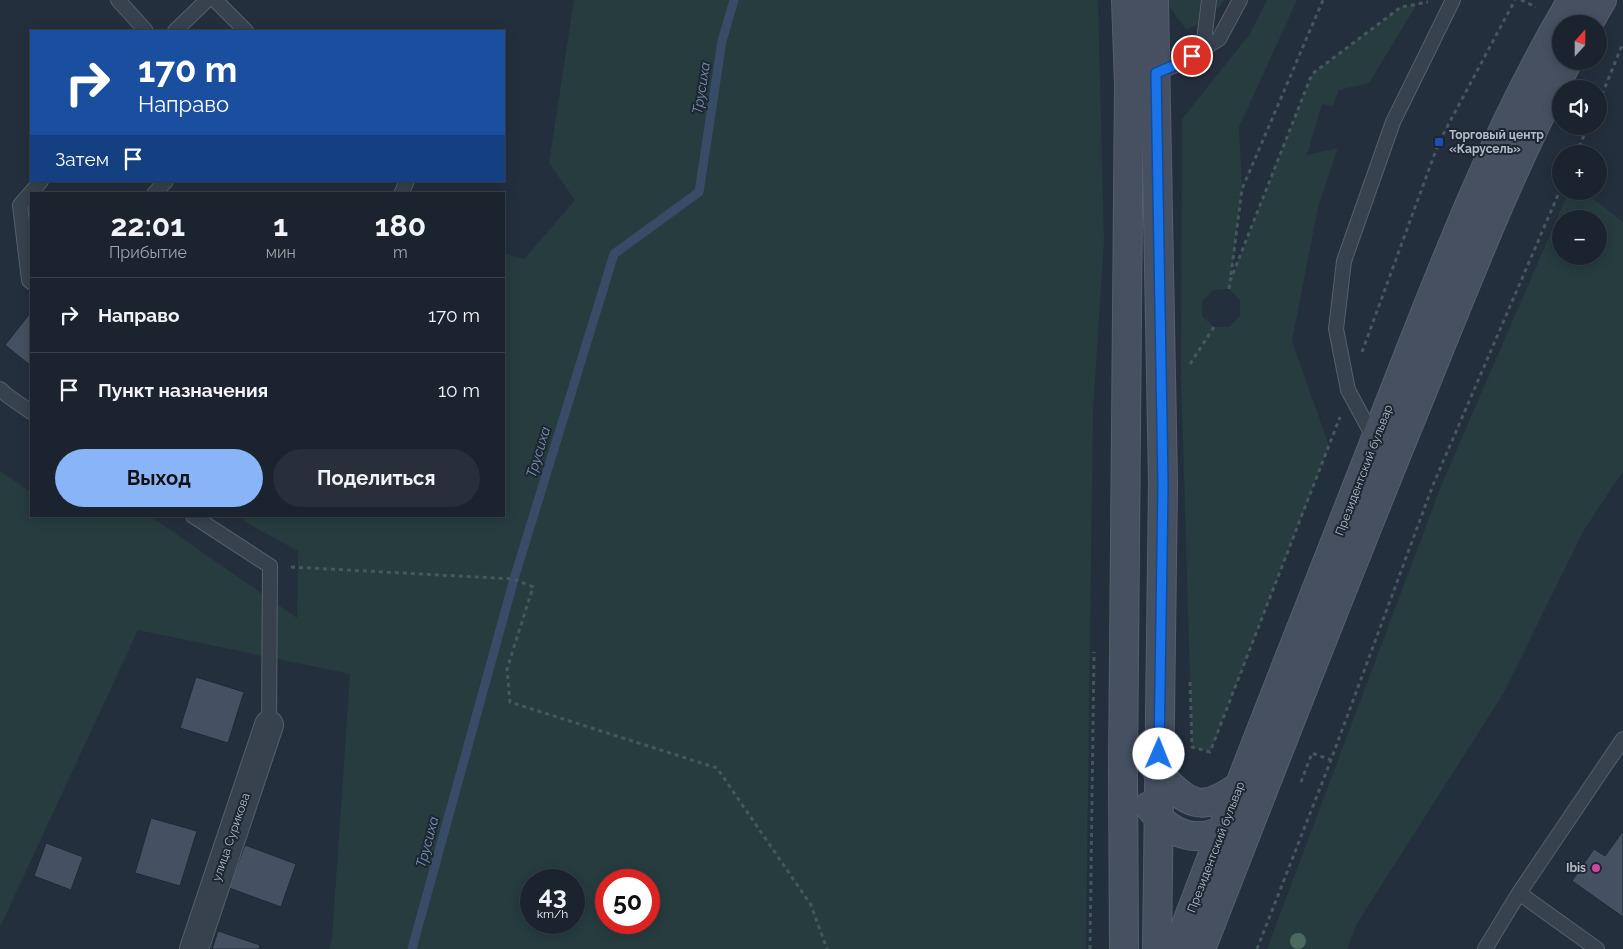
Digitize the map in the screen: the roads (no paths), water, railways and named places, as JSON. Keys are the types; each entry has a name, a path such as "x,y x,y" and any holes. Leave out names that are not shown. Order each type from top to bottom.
{"main road":[{"path":"1124,949 1123,770 1128,383 1129,84 1126,0"},
{"path":"1154,0 1163,484 1157,949"},
{"name":"Президентский бульвар","path":"1201,949 1249,793 1376,440 1438,281 1487,166 1525,87 1572,0"},
{"path":"1593,15 1602,0"},
{"name":"Президентский бульвар","path":"1249,793 1390,468 1509,183 1564,70"},
{"path":"1123,770 1158,818 1172,830 1190,836 1205,837 1220,833 1236,824 1249,793"},
{"path":"1158,773 1188,800 1203,804 1249,793"},
{"name":"Президентский бульвар","path":"1176,949 1220,833"}],"street":[{"name":"улица Сурикова","path":"194,949 269,724"}],"lane":[{"path":"118,0 145,30"},
{"path":"176,30 207,0"},
{"path":"215,0 245,30"},
{"path":"1203,49 1209,0"},
{"path":"1156,73 1180,63 1219,39 1240,0"},
{"path":"1376,440 1348,390 1336,329 1344,261 1393,122 1453,0"},
{"path":"31,192 40,182"},
{"path":"156,192 165,182"},
{"path":"30,194 20,205 30,281"},
{"path":"0,389 30,411"},
{"path":"195,517 270,566 269,724"},
{"path":"1485,949 1519,893 1623,739"},
{"path":"1519,893 1597,949"}],"waterway":[{"name":"Трусиха","path":"412,949 514,579 614,254 699,192 722,41 734,0"}],"place":[{"name":"Торговый центр «Карусель»","path":"1439,142"},
{"name":"Ibis","path":"1596,868"}]}
